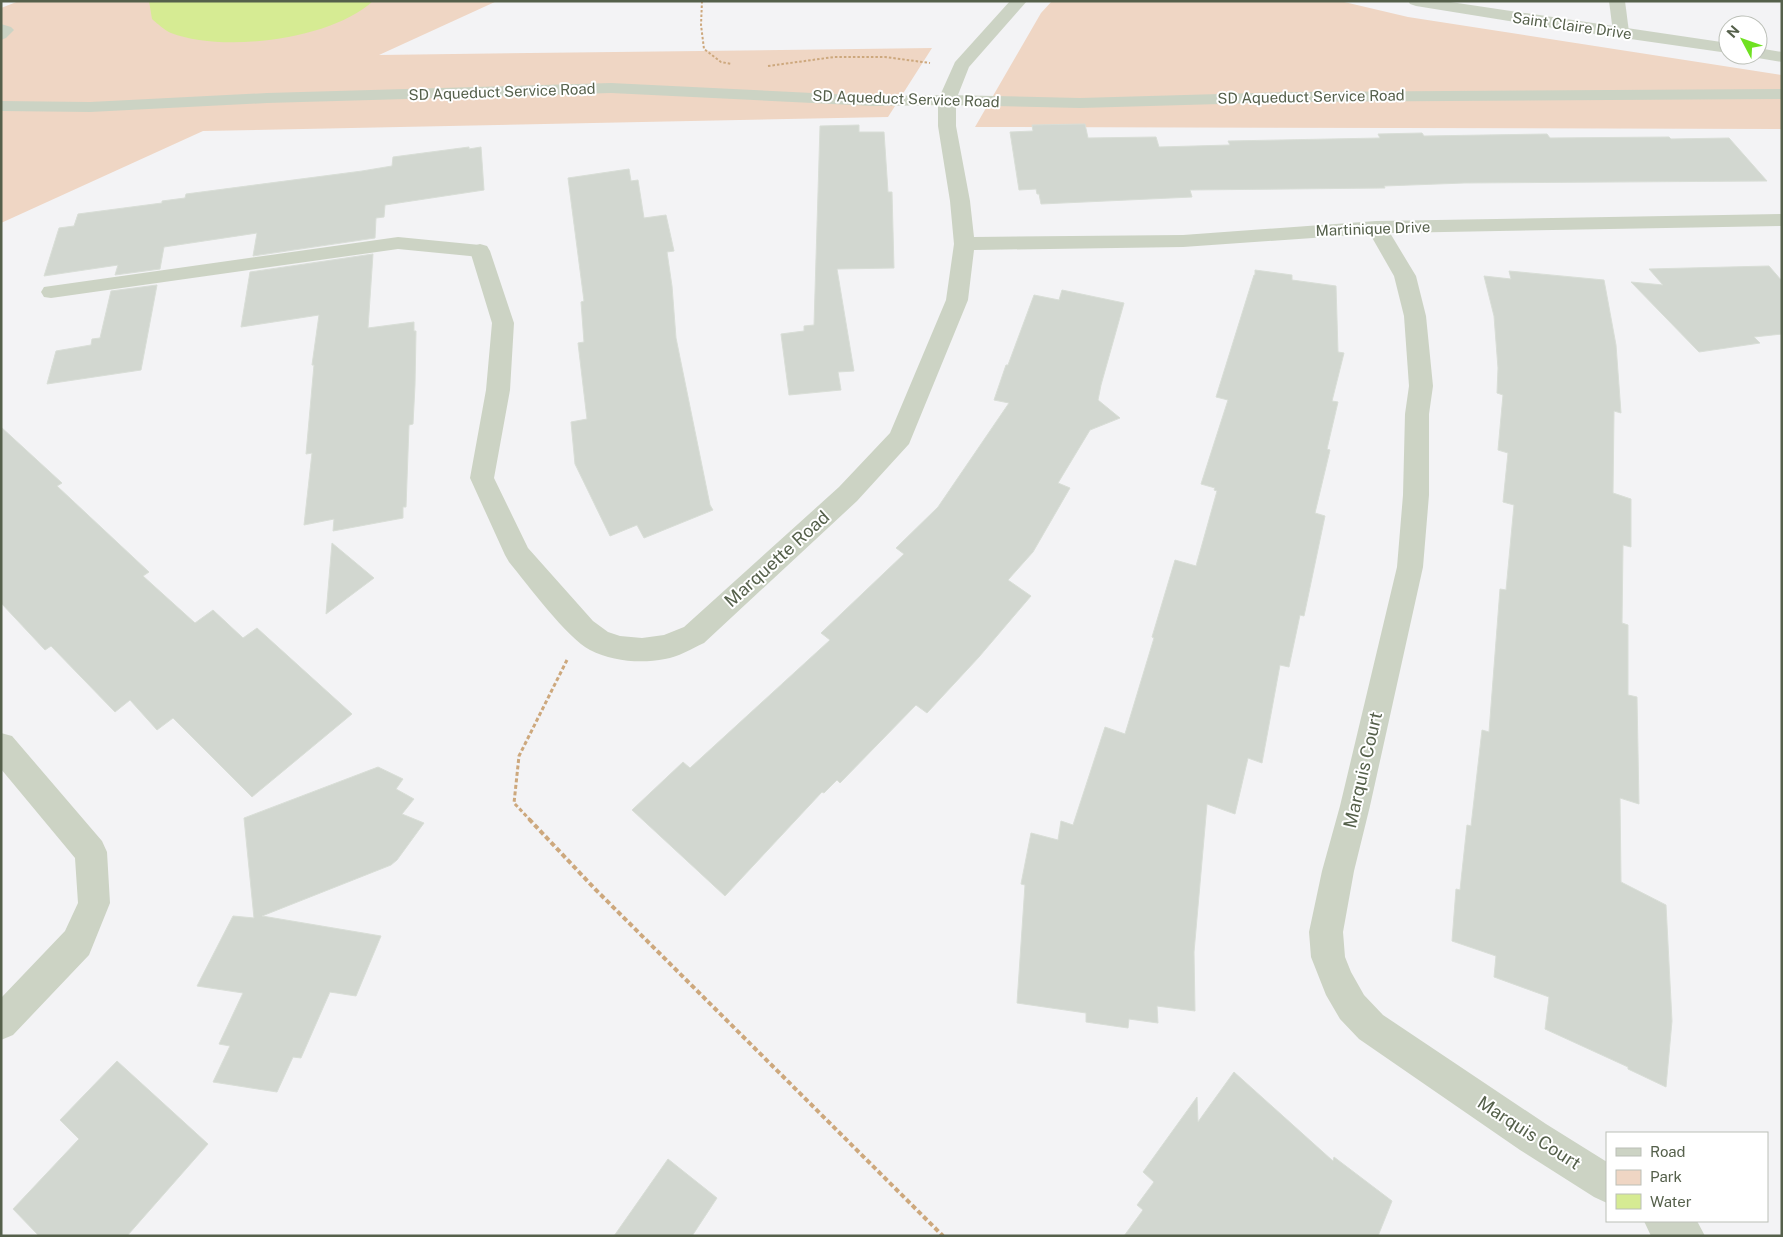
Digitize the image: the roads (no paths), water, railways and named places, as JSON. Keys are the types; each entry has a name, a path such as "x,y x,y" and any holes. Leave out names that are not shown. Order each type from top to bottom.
{"street":[{"name":"Marquette Road","path":"480,251 503,323 498,390 482,478 518,555 583,629 599,641 620,648 642,650 666,647 694,635 848,494 900,438 957,300 964,244 960,202 946,126 947,100 961,66 1019,1"},
{"name":"Saint Claire Drive","path":"1416,1 1522,20 1718,47"},
{"path":"1617,1 1621,32"},
{"path":"1768,55 1782,57"},
{"name":"Martinique Drive","path":"964,244 1183,241 1376,227 1782,220"},
{"name":"Marquis Court","path":"1376,227 1405,276 1415,316 1421,386 1417,414 1416,495 1410,567 1355,806 1338,871 1326,932 1328,957 1338,983 1352,1007 1371,1027 1533,1137 1606,1183"},
{"path":"1,746 91,852 94,903 77,943 1,1023"},
{"path":"1665,1222 1686,1236"}],"lane":[{"path":"1,30 6,30 1,35"},
{"name":"SD Aqueduct Service Road","path":"1,106 90,107 267,98 611,88 873,101 947,100 1080,104 1289,97 1782,94"},
{"path":"51,292 398,243 480,251"}],"water":[{"path":"149,1 373,1 354,14 331,25 304,34 247,42 219,42 193,39 163,29 152,19"}]}
